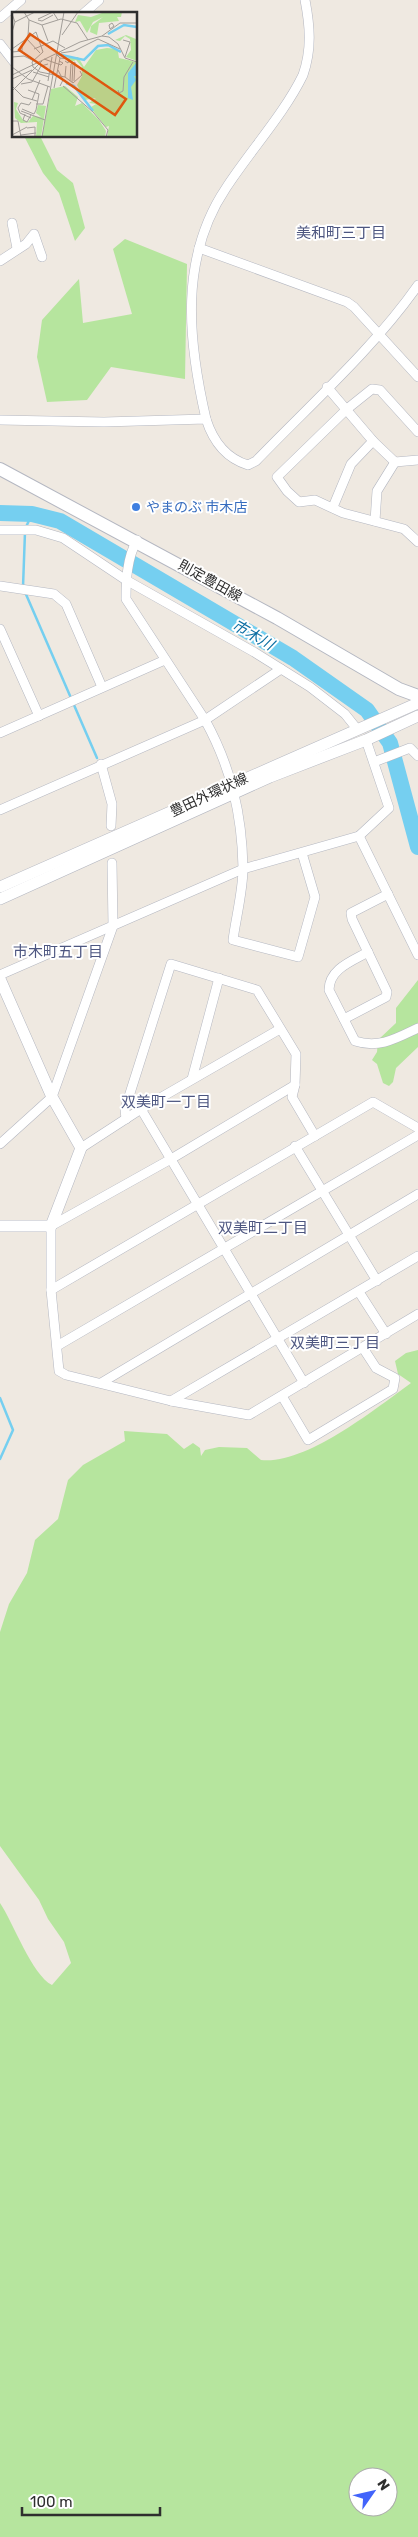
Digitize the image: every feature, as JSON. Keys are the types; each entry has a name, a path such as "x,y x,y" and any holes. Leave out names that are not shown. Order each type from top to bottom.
{"main road":[{"name":"則定豊田線","path":"0,469 134,544 277,618 399,689 418,696"}],"street":[{"path":"0,18 21,0"},
{"path":"85,12 99,0"},
{"path":"306,0 310,32 309,57 303,75 225,189 211,217 199,248 191,289 191,338 195,372 206,419 217,444 237,462 248,465 256,461 379,334 401,309 418,285"},
{"path":"0,44 12,59"},
{"path":"12,223 17,248"},
{"path":"0,261 17,248 26,244 34,234 42,257"},
{"path":"199,248 340,298 354,307 418,377"},
{"path":"327,387 373,441 395,462 418,460"},
{"path":"418,432 380,390 368,390 278,477 299,502 315,500 343,513 404,529 418,542"},
{"path":"0,420 104,422 206,419"},
{"path":"333,507 351,464 373,441"},
{"path":"375,521 377,491 395,462"},
{"path":"0,530 32,530 63,538 126,580 282,669 361,728"},
{"path":"134,544 126,580 126,599 216,739 234,789 243,869 232,940 298,957 315,897 302,852"},
{"path":"0,586 54,594 66,604 102,687"},
{"path":"0,630 39,716"},
{"path":"0,733 165,660"},
{"path":"1,807 205,720 282,669"},
{"name":"豊田外環状線","path":"0,899 418,702"},
{"name":"豊田外環状線","path":"0,887 234,789 369,738 418,716"},
{"path":"0,975 243,869 359,836 389,808 378,760 369,738"},
{"path":"378,760 410,748 418,756"},
{"path":"101,764 112,804 111,826"},
{"path":"359,836 418,955"},
{"path":"0,1144 52,1097 113,926 112,863"},
{"path":"344,1019 386,998 387,992 352,919 351,913 388,894"},
{"path":"368,952 337,970 329,982 329,990 355,1041 367,1045 386,1043 418,1028"},
{"path":"126,1119 125,1109 171,964 257,990 296,1054 295,1085 292,1097 315,1136"},
{"path":"192,1079 219,978"},
{"path":"0,979 52,1097 81,1148"},
{"path":"280,1029 141,1109 81,1148 51,1226 51,1290 59,1371 66,1375 171,1401 249,1415 418,1314"},
{"path":"0,1226 51,1226 171,1159 295,1085"},
{"path":"51,1290 373,1102 418,1128"},
{"path":"141,1109 304,1383"},
{"path":"57,1346 418,1135"},
{"path":"295,1146 376,1281"},
{"path":"101,1383 418,1194"},
{"path":"171,1401 278,1340 418,1256"},
{"path":"358,1292 386,1334"},
{"path":"282,1396 308,1440 393,1389 395,1378 376,1368 363,1348"}],"green space":[{"path":"25,138 41,138 57,170 73,183 85,228 75,241 59,193 43,173"},
{"path":"125,239 187,264 185,379 111,367 87,400 47,402 37,357 42,320 79,279 83,323 132,314 113,249"},
{"path":"418,980 418,1047 396,1068 393,1082 389,1086 383,1083 377,1064 372,1060 377,1052 378,1040 396,1023 396,1008"},
{"path":"418,1350 418,2537 0,2537 0,1903 30,1960 37,1971 52,1985 71,1963 64,1942 48,1919 39,1900 0,1846 0,1632 9,1604 27,1573 35,1540 58,1519 68,1480 83,1465 125,1441 124,1431 167,1434 184,1449 193,1443 200,1448 201,1456 205,1450 219,1447 247,1448 261,1460 279,1459 298,1454 319,1445 360,1420 411,1383 398,1374 395,1361 406,1353"}],"waterway":[{"name":"市木川","path":"0,513 32,514 60,521 293,658 367,710 390,743 418,847"},
{"path":"26,527 32,514"},
{"path":"23,587 25,532"},
{"path":"25,592 97,758"},
{"path":"0,1398 13,1430 0,1459"}],"place":[{"name":"やまのぶ 市木店","path":"136,507"}],"district":[{"name":"美和町三丁目","path":"341,233"},
{"name":"市木町五丁目","path":"58,952"},
{"name":"双美町一丁目","path":"166,1102"},
{"name":"双美町二丁目","path":"263,1228"},
{"name":"双美町三丁目","path":"335,1343"}]}
